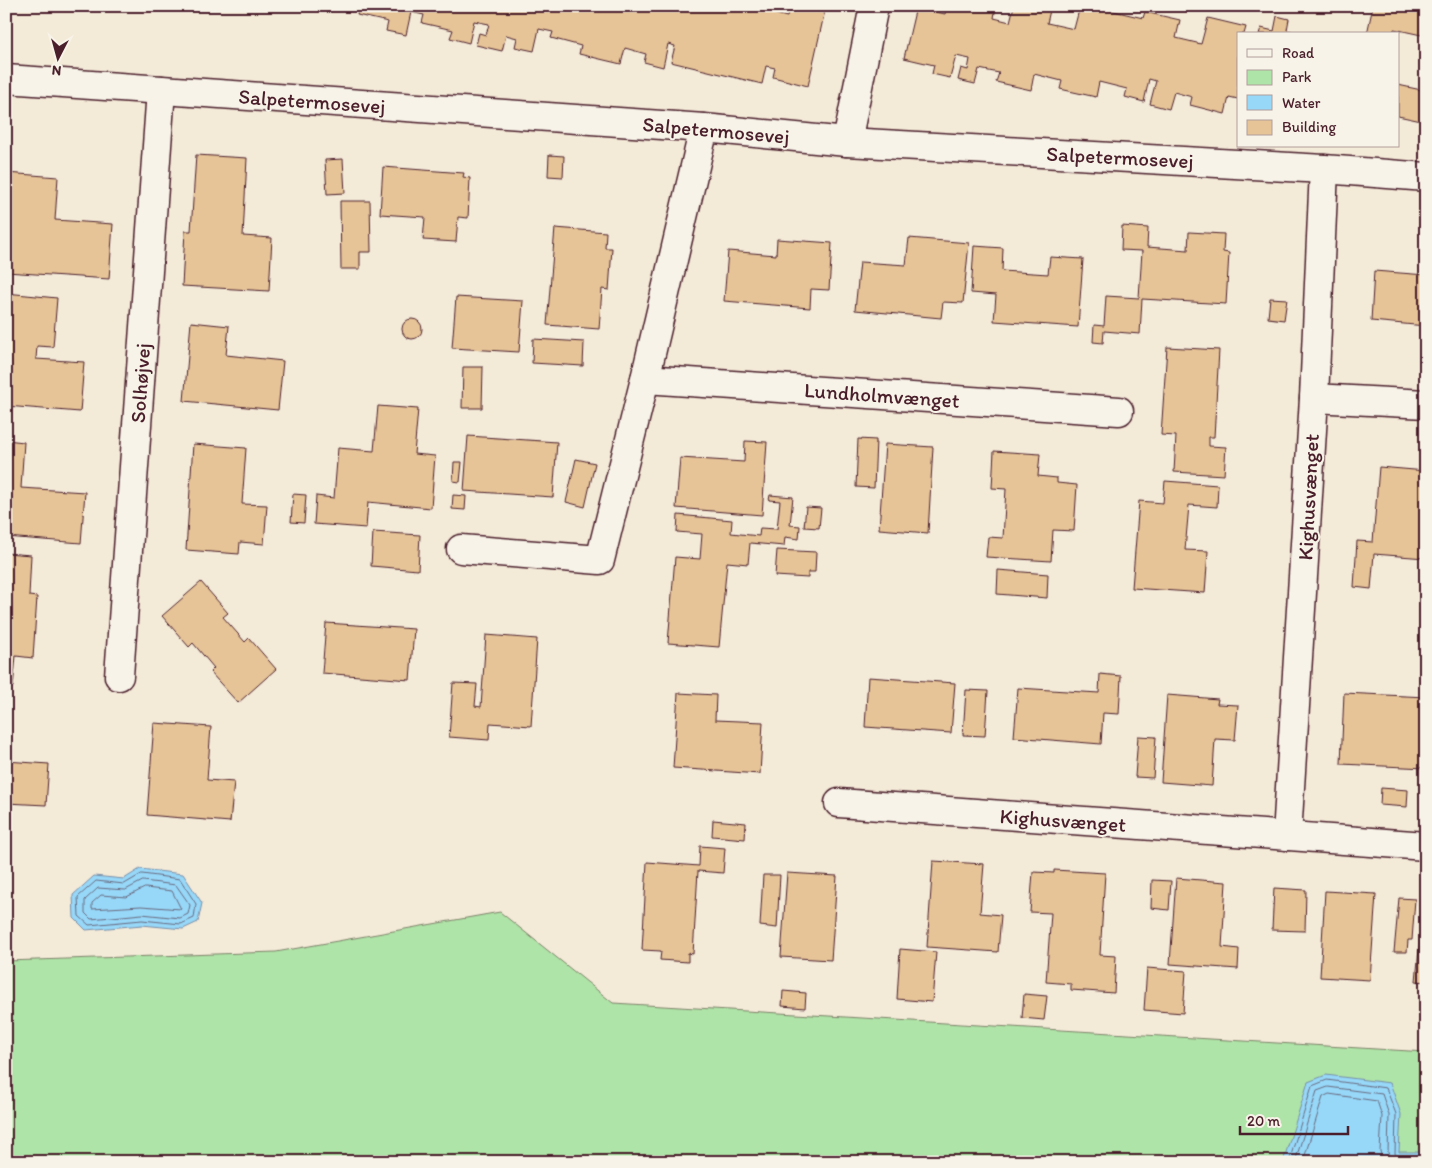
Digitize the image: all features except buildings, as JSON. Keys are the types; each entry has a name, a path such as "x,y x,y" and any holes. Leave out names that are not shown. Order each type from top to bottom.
{"street":[{"path":"847,142 874,6"},
{"name":"Salpetermosevej","path":"6,79 704,128 847,142 1324,168 1426,177"},
{"name":"Solhøjvej","path":"119,676 161,90"},
{"path":"461,549 600,560 704,128"},
{"name":"Kighusvænget","path":"1287,836 1314,398 1324,168"},
{"name":"Lundholmvænget","path":"645,379 1120,411"},
{"path":"1314,398 1426,404"},
{"name":"Kighusvænget","path":"839,804 1426,846"}],"green space":[{"path":"500,912 613,1003 1426,1052 1426,1162 6,1162 6,961 276,952"}],"water":[{"path":"140,869 183,874 202,903 198,922 183,929 142,925 86,930 74,918 73,895 94,876 124,879"},
{"path":"1326,1075 1390,1083 1401,1114 1399,1152 1426,1152 1426,1162 1283,1162 1308,1082"}]}
